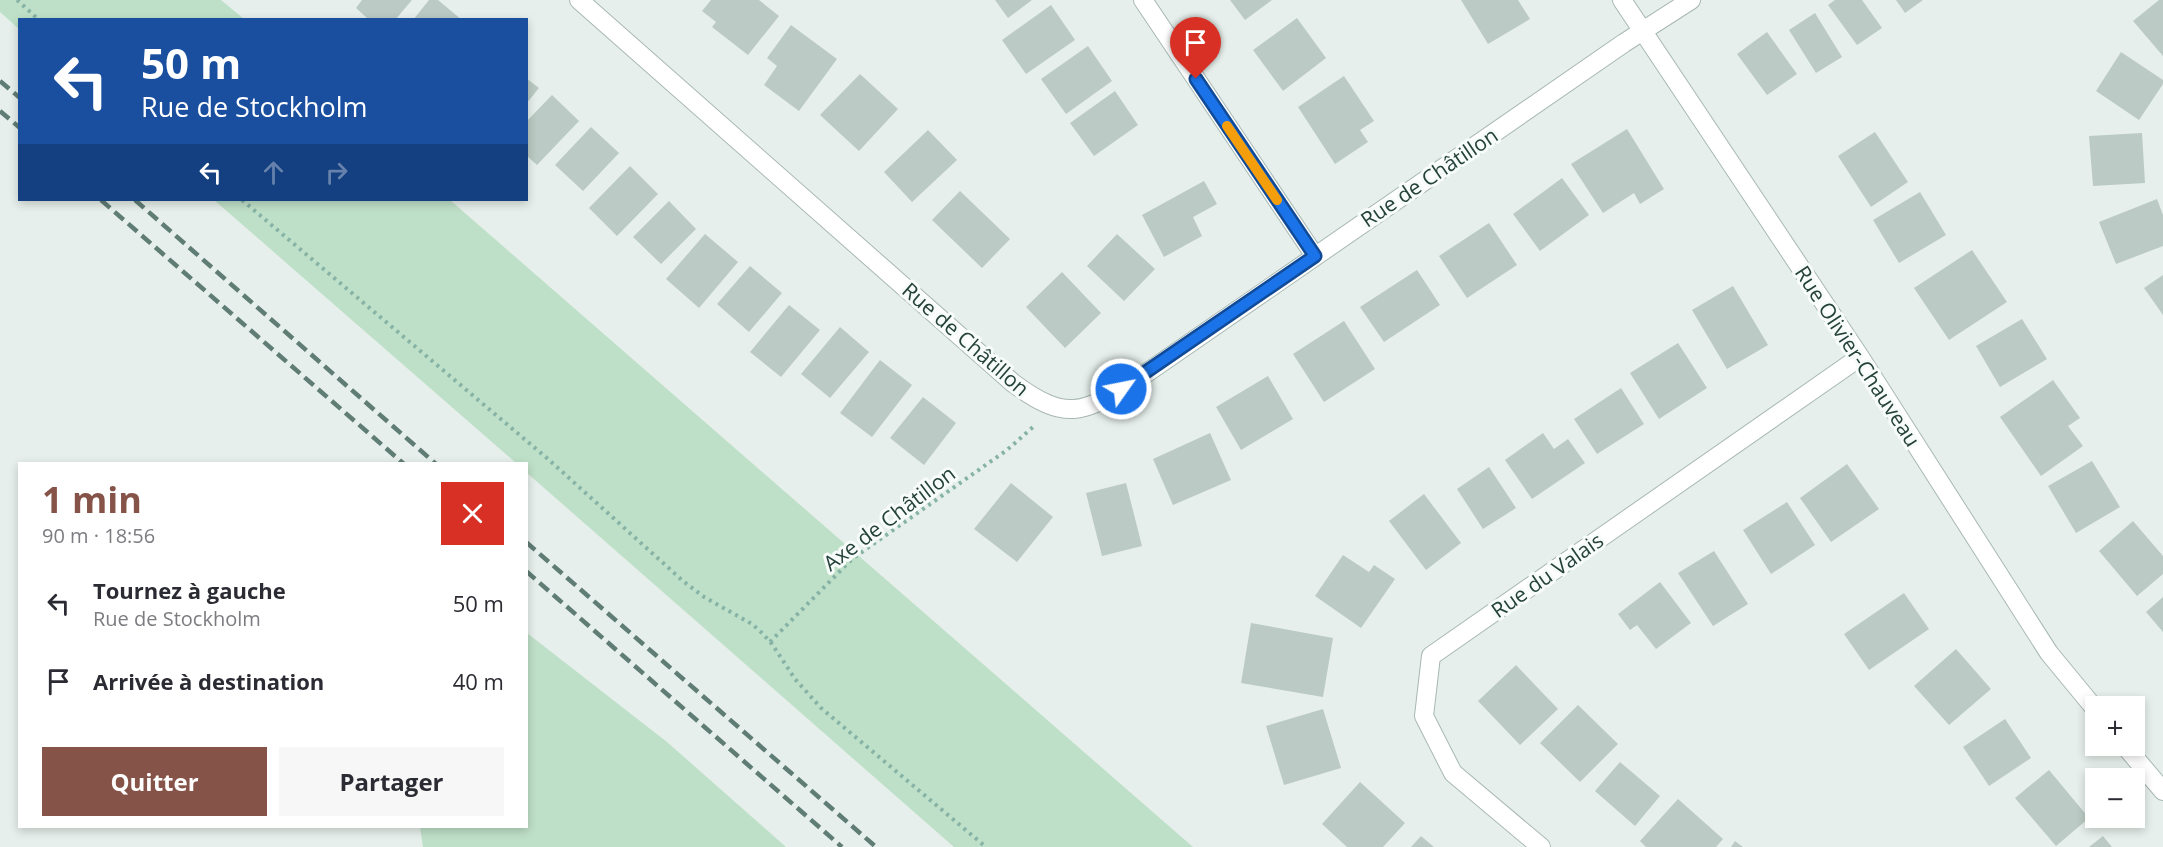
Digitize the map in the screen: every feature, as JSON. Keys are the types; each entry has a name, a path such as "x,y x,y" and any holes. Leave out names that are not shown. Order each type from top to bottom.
{"street":[{"name":"Rue de Châtillon","path":"579,0 1013,382 1051,407 1072,409 1095,404 1135,381 1642,31 1691,0"},
{"path":"1143,0 1315,256"},
{"name":"Rue Olivier-Chauveau","path":"1622,0 1860,357 2049,653 2085,697"},
{"name":"Rue du Valais","path":"1541,847 1453,773 1424,716 1431,656 1860,357"},
{"path":"2133,756 2163,791"}],"path":[{"path":"17,0 37,18"},
{"path":"243,201 548,459 683,581 711,602 752,624 770,642 795,678 821,708 986,847"},
{"name":"Axe de Châtillon","path":"770,642 852,559 1007,450 1033,427"}],"green space":[{"path":"0,0 221,0 243,18 18,18 18,28 0,12"},
{"path":"215,201 451,201 1193,847 954,847 528,474 528,462 515,462"},
{"path":"528,634 667,742 786,847 423,847 420,828 528,828"}],"building":[{"path":"362,0 412,0 397,18 367,18 356,8"},
{"path":"429,0 438,0 460,18 415,18"},
{"path":"711,0 759,0 779,16 748,55 712,27 716,22 702,11"},
{"path":"995,0 1032,0 1008,18"},
{"path":"1230,0 1272,0 1245,20"},
{"path":"1461,0 1518,0 1530,19 1488,44"},
{"path":"1835,0 1862,0 1882,28 1857,45 1828,5"},
{"path":"1896,0 1923,0 1905,13"},
{"path":"2159,0 2163,0 2163,56 2133,21"},
{"path":"1051,5 1075,40 1026,74 1002,40"},
{"path":"1815,13 1842,57 1816,73 1789,30"},
{"path":"1297,18 1326,58 1283,91 1253,50"},
{"path":"791,25 837,59 799,111 764,85 777,66 767,58"},
{"path":"1767,32 1797,74 1767,95 1737,54"},
{"path":"1088,46 1112,81 1066,114 1041,79"},
{"path":"2121,52 2163,80 2163,84 2139,120 2096,91"},
{"path":"860,74 898,109 859,151 820,115"},
{"path":"1344,76 1374,121 1360,130 1368,142 1335,164 1298,107"},
{"path":"528,80 539,88 528,102"},
{"path":"1115,91 1138,125 1094,156 1070,123"},
{"path":"552,95 579,121 537,165 528,157 528,120"},
{"path":"591,127 619,153 583,191 555,165"},
{"path":"1627,129 1664,189 1640,204 1634,193 1603,213 1571,164"},
{"path":"928,130 957,160 912,202 884,172"},
{"path":"1875,132 1908,182 1871,207 1838,156"},
{"path":"2142,133 2145,183 2093,186 2089,136"},
{"path":"630,166 658,194 617,236 589,208"},
{"path":"1562,178 1589,215 1540,251 1513,214"},
{"path":"1204,181 1217,204 1193,217 1202,236 1164,257 1142,215"},
{"path":"960,191 1010,239 982,268 932,220"},
{"path":"1920,192 1946,235 1899,263 1873,220"},
{"path":"2157,199 2163,215 2163,246 2116,264 2099,222"},
{"path":"669,201 696,229 661,264 633,237"},
{"path":"1489,223 1517,265 1467,298 1439,256"},
{"path":"705,234 738,262 699,308 666,279"},
{"path":"1117,234 1155,269 1124,301 1087,266"},
{"path":"1972,250 2007,302 1949,340 1914,288"},
{"path":"750,266 782,293 749,332 717,304"},
{"path":"1417,270 1440,305 1384,342 1360,307"},
{"path":"1062,272 1101,313 1065,348 1026,307"},
{"path":"2163,275 2163,315 2144,288"},
{"path":"1733,286 1768,345 1727,369 1692,310"},
{"path":"789,305 820,330 781,377 750,352"},
{"path":"2022,319 2047,359 2000,387 1976,346"},
{"path":"1344,321 1375,369 1324,402 1293,354"},
{"path":"840,327 869,352 830,398 801,374"},
{"path":"1678,343 1707,388 1659,419 1630,373"},
{"path":"880,360 912,385 872,437 840,413"},
{"path":"1268,376 1293,419 1241,450 1216,407"},
{"path":"2053,380 2080,418 2068,426 2083,446 2041,476 2000,417"},
{"path":"1621,388 1644,424 1597,454 1574,419"},
{"path":"923,397 956,423 924,465 890,438"},
{"path":"1210,433 1231,480 1173,505 1153,459"},
{"path":"1543,433 1554,449 1568,439 1585,463 1532,499 1505,460"},
{"path":"2092,461 2120,507 2076,533 2048,486"},
{"path":"1847,464 1879,509 1831,542 1800,498"},
{"path":"1489,467 1516,508 1483,529 1457,489"},
{"path":"1011,483 1053,517 1017,562 974,529"},
{"path":"1126,483 1142,546 1102,556 1086,493"},
{"path":"1424,494 1461,543 1426,570 1389,521"},
{"path":"1787,502 1815,545 1771,574 1743,530"},
{"path":"2133,521 2163,556 2163,574 2137,596 2099,551"},
{"path":"1714,551 1748,604 1713,626 1678,573"},
{"path":"1343,555 1369,572 1374,565 1395,579 1361,628 1315,596"},
{"path":"1660,582 1691,623 1656,649 1637,625 1630,630 1618,614"},
{"path":"1904,593 1929,629 1869,670 1844,634"},
{"path":"2163,597 2163,632 2146,612"},
{"path":"1251,623 1333,638 1323,697 1241,683"},
{"path":"1956,649 1991,689 1949,725 1914,686"},
{"path":"1516,665 1558,709 1520,745 1478,701"},
{"path":"1578,705 1618,744 1580,782 1540,743"},
{"path":"1323,709 1341,768 1284,785 1266,726"},
{"path":"2005,719 2031,758 1989,786 1963,747"},
{"path":"1620,762 1660,796 1635,826 1595,791"},
{"path":"2049,770 2085,813 2085,821 2056,846 2015,798"},
{"path":"1360,782 1405,823 1383,847 1347,847 1322,824"},
{"path":"1678,799 1723,839 1716,847 1646,847 1640,841"},
{"path":"1421,836 1434,847 1411,847"},
{"path":"2103,836 2112,847 2089,847"},
{"path":"1735,841 1743,847 1731,847"}],"railway":[{"path":"0,81 18,96"},
{"path":"0,111 18,126"},
{"path":"102,201 402,462"},
{"path":"136,201 434,462"},
{"path":"528,544 876,847"},
{"path":"528,573 842,847"}],"slow traffic":[{"path":"1227,126 1277,200"}],"route":[{"path":"1121,389 1315,256 1196,79"}]}
